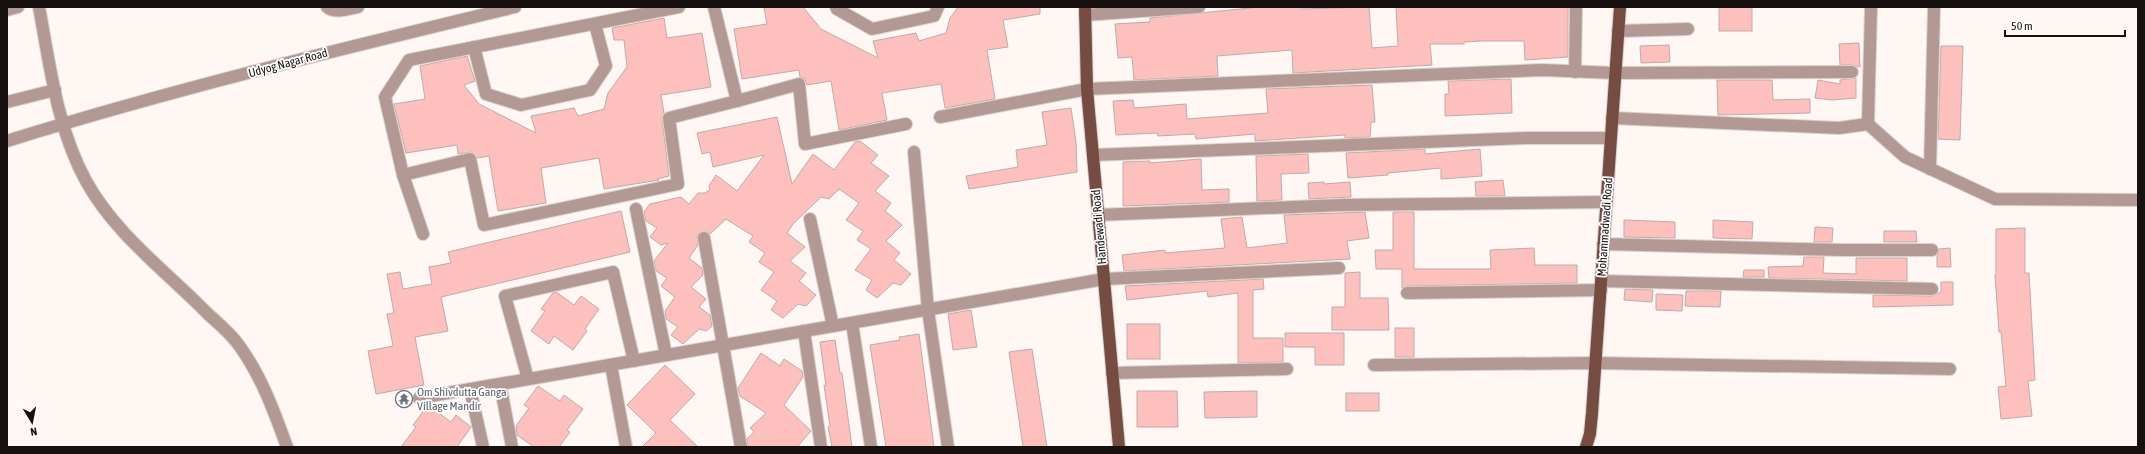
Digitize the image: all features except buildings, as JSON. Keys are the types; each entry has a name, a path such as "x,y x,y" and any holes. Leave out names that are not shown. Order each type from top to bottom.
{"main road":[{"name":"Mohammadwadi Road","path":"1586,447 1590,434 1620,7"},
{"name":"Handewadi Road","path":"1085,11 1087,89 1119,447"}],"street":[{"path":"7,10 18,7"},
{"path":"39,7 63,124 86,182 104,209 140,249 193,298 238,343 267,393 287,447"},
{"path":"326,7 330,10 341,11 358,7"},
{"name":"Udyog Nagar Road","path":"7,141 63,124 322,54 514,7"},
{"path":"423,234 403,175 385,97 409,60 679,7"},
{"path":"714,7 737,101"},
{"path":"836,7 872,29 934,16 938,7"},
{"path":"1085,11 1199,7"},
{"path":"1576,7 1576,72"},
{"path":"1868,124 1871,7"},
{"path":"1930,169 1934,7"},
{"path":"474,47 486,94 522,105 590,90 606,66 595,24"},
{"path":"1618,31 1688,29"},
{"path":"940,117 1087,89 1509,71 1615,73 1852,72"},
{"path":"403,175 470,159 484,225 678,184 669,118 799,84 805,144 906,124"},
{"path":"7,102 55,90"},
{"path":"1612,118 1839,128 1868,124 1905,157 1995,199 2138,200"},
{"path":"1093,155 1526,138 1611,138"},
{"path":"914,152 928,310 948,447"},
{"path":"1098,215 1341,205 1606,202"},
{"path":"636,209 666,355"},
{"path":"810,220 833,326"},
{"path":"704,238 741,447"},
{"path":"1603,244 1842,250 1932,250"},
{"path":"419,398 1104,279 1339,268"},
{"path":"528,379 505,296 614,272 634,361"},
{"path":"1407,293 1601,286 1932,289"},
{"path":"852,323 871,447"},
{"path":"804,332 821,447"},
{"path":"1374,365 1595,363 1950,369"},
{"path":"611,365 626,447"},
{"path":"1112,373 1288,370"},
{"path":"500,384 512,447"},
{"path":"470,389 483,447"}],"place":[{"name":"Om Shivdutta Ganga Village Mandir","path":"404,399"}]}
